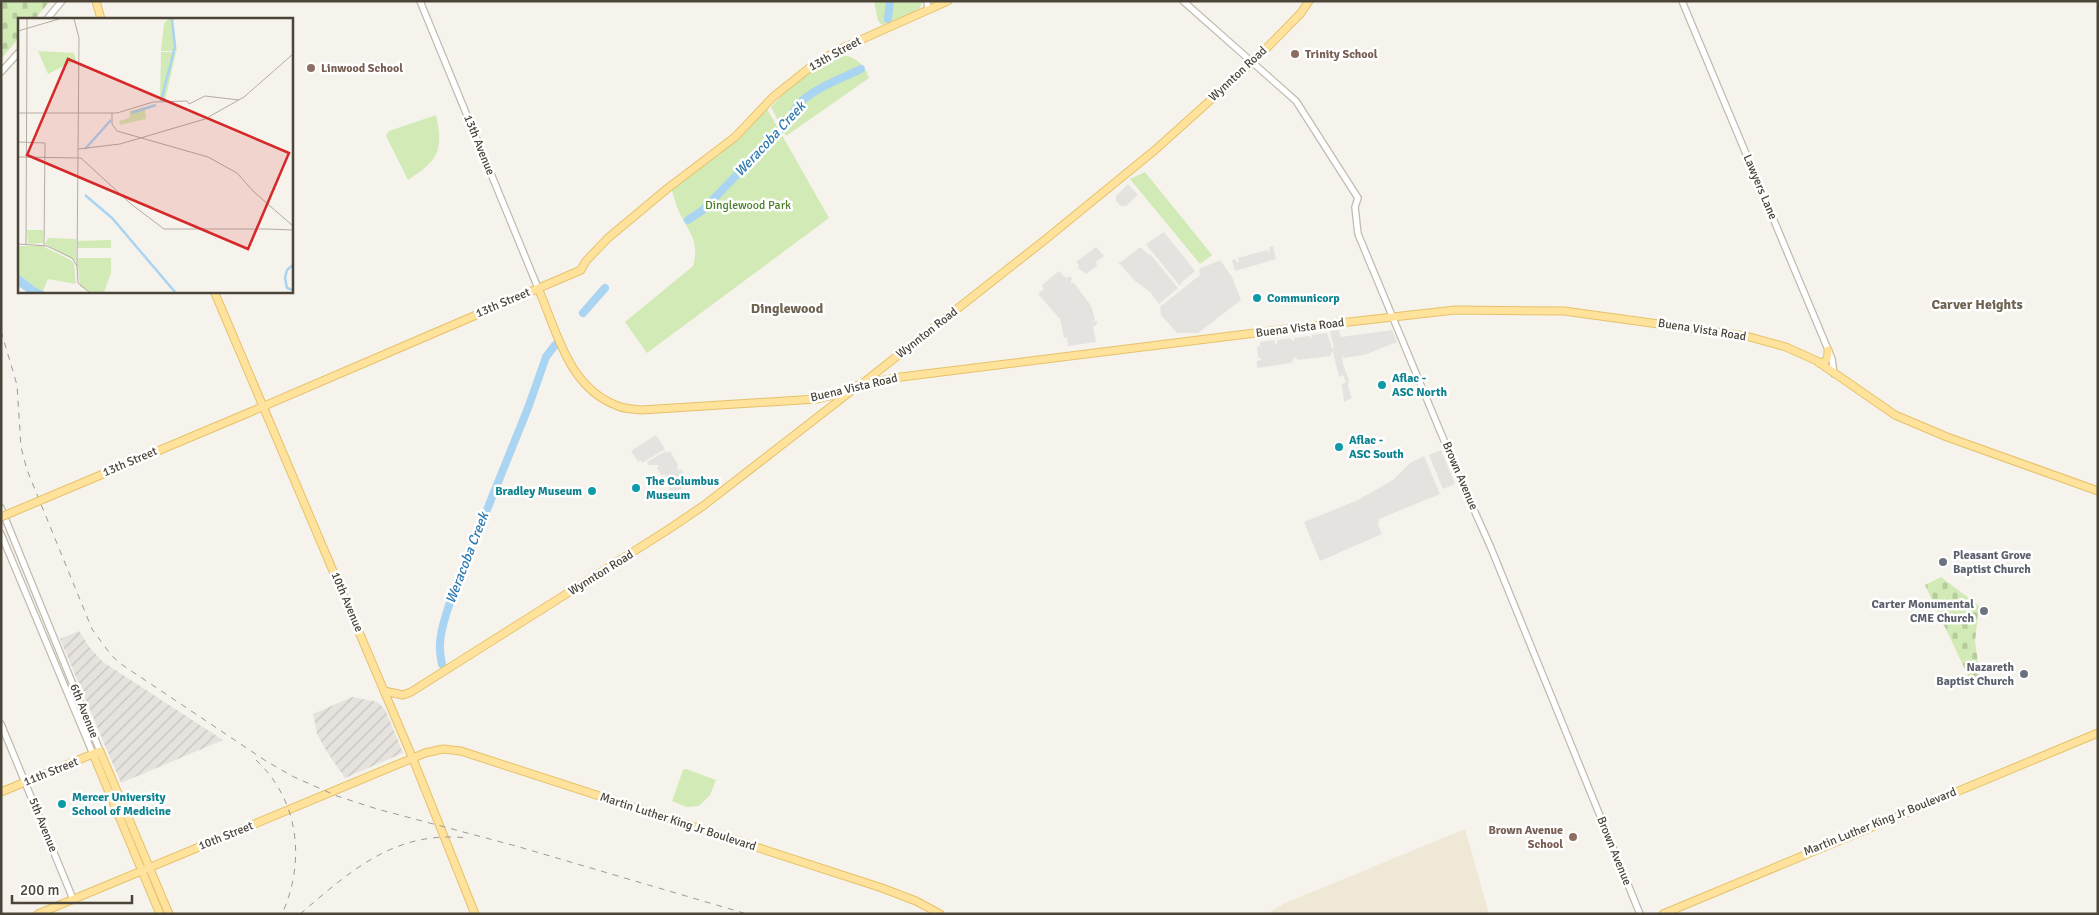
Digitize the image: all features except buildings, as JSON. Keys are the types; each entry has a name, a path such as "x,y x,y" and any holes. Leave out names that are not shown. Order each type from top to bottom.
{"main road":[{"path":"96,1 101,18"},
{"name":"13th Street","path":"1,517 264,407 581,270 586,261 608,238 668,188 735,137 773,97 813,65 838,50 948,1"},
{"name":"Wynnton Road","path":"384,691 403,695 411,692 703,506 1046,239 1155,150 1253,62 1309,1"},
{"name":"Buena Vista Road","path":"538,288 574,372 594,392 619,407 641,410 816,399 838,394 859,386 901,377 1455,310 1564,311 1746,336 1786,347 1818,363 1895,415 1947,437 2098,490"},
{"name":"10th Avenue","path":"214,292 413,759 475,914"},
{"path":"1818,363 1826,361 1828,350"},
{"path":"816,399 823,413"},
{"name":"Martin Luther King Jr Boulevard","path":"1663,914 2098,733"},
{"name":"Martin Luther King Jr Boulevard","path":"413,759 424,753 443,749 461,751 882,888 916,901 940,914"},
{"name":"11th Street","path":"1,792 97,753"},
{"name":"6th Avenue","path":"97,753 145,869 160,914"},
{"name":"10th Street","path":"38,914 413,759"},
{"name":"6th Avenue","path":"145,869 168,914"}],"street":[{"path":"48,18 62,1"},
{"name":"13th Avenue","path":"420,1 538,288"},
{"path":"926,1 928,10"},
{"name":"Brown Avenue","path":"1183,1 1288,93 1302,109 1358,198 1355,207 1358,234 1522,622 1640,914"},
{"name":"Lawyers Lane","path":"1682,1 1832,359 1834,374"},
{"path":"1,72 18,53"},
{"name":"6th Avenue","path":"1,508 97,753"},
{"name":"6th Avenue","path":"1,534 97,753"},
{"name":"5th Avenue","path":"1,724 73,899"}],"shaded area":[{"path":"1128,184 1138,195 1126,206 1121,206 1116,201 1116,196"},
{"path":"1164,232 1195,271 1180,286 1146,244"},
{"path":"1273,246 1276,259 1235,271 1232,260 1235,259 1237,263 1239,262 1238,258 1267,250 1270,252 1269,247"},
{"path":"1096,247 1104,256 1096,262 1097,266 1086,274 1078,268 1079,265 1076,262"},
{"path":"1139,248 1142,248 1147,254 1151,255 1178,288 1159,304 1150,292 1134,280 1118,262 1121,262"},
{"path":"1220,260 1232,277 1241,300 1198,333 1177,333 1161,315 1160,307 1200,275 1199,269"},
{"path":"1059,271 1066,278 1070,276 1072,279 1070,283 1074,283 1091,306 1095,319 1092,321 1097,321 1097,324 1093,327 1096,342 1068,346 1067,338 1064,338 1060,319 1038,294 1044,289 1042,285"},
{"path":"1339,330 1341,337 1392,330 1397,342 1364,355 1344,358 1342,355 1352,398 1344,402 1342,384 1346,382 1343,375 1339,377 1333,352 1331,356 1297,360 1295,357 1291,363 1257,368 1257,361 1261,360 1261,358 1258,358 1257,347 1260,346 1260,342 1274,340 1275,344 1277,344 1277,340 1291,338 1294,341 1294,338 1310,336 1312,339 1312,335 1327,333 1332,348 1334,348 1330,331"},
{"path":"656,435 665,449 642,463 641,460 638,462 631,451"},
{"path":"1441,450 1455,484 1443,489 1429,455"},
{"path":"666,451 667,453 670,451 678,465 677,468 679,471 681,469 689,481 689,485 673,495 664,480 666,477 664,474 662,476 657,468 659,465 649,465 647,462"},
{"path":"1424,456 1440,494 1379,519 1378,524 1382,534 1320,561 1304,522 1358,500 1393,480 1410,463"},
{"path":"79,631 90,648 103,662 223,740 121,783 60,639"},
{"path":"352,697 377,702 385,709 403,753 345,778 317,734 313,714"},
{"path":"1465,829 1489,914 1267,914 1283,904"}],"green space":[{"path":"1,1 50,1 36,18 18,18 18,39 1,59"},
{"path":"874,1 923,1 919,10 882,25 878,21"},
{"path":"843,55 853,58 860,63 869,78 786,136 771,107 813,68 823,62"},
{"name":"Dinglewood Park","path":"766,107 829,218 647,353 625,322 693,266 695,257 694,242 677,207 671,188 722,152"},
{"path":"436,115 439,146 436,154 426,166 408,180 386,136 389,131"},
{"path":"1145,172 1212,255 1200,264 1130,179"},
{"path":"1941,577 1979,606 1975,641 1980,678 1971,682 1925,585"},
{"path":"686,769 716,780 710,795 699,806 686,807 672,801 683,770"}],"waterway":[{"name":"Weracoba Creek","path":"888,19 890,1"},
{"name":"Weracoba Creek","path":"688,220 703,210 786,124 805,98 861,69"},
{"name":"Weracoba Creek","path":"583,313 605,288"},
{"name":"Weracoba Creek","path":"442,664 440,639 451,599 528,408 546,357 555,345"}],"railway":[{"path":"1,331 17,385 21,447 27,470 92,629 111,655 121,664 266,761 294,777 337,796 747,914"},
{"path":"256,760 282,793 294,832 296,853 294,873 290,894 282,914"},
{"path":"300,914 338,882 376,856 418,840 442,837 468,838"}],"place":[{"name":"Trinity School","path":"1295,54"},
{"name":"Linwood School","path":"311,68"},
{"name":"Communicorp","path":"1257,298"},
{"name":"Aflac - ASC North","path":"1382,385"},
{"name":"Aflac - ASC South","path":"1339,447"},
{"name":"The Columbus Museum","path":"636,488"},
{"name":"Bradley Museum","path":"592,491"},
{"name":"Pleasant Grove Baptist Church","path":"1943,562"},
{"name":"Carter Monumental CME Church","path":"1984,611"},
{"name":"Nazareth Baptist Church","path":"2024,674"},
{"name":"Mercer University School of Medicine","path":"62,804"},
{"name":"Brown Avenue School","path":"1573,837"}],"district":[{"name":"Carver Heights","path":"1977,304"},
{"name":"Dinglewood","path":"787,308"}]}
